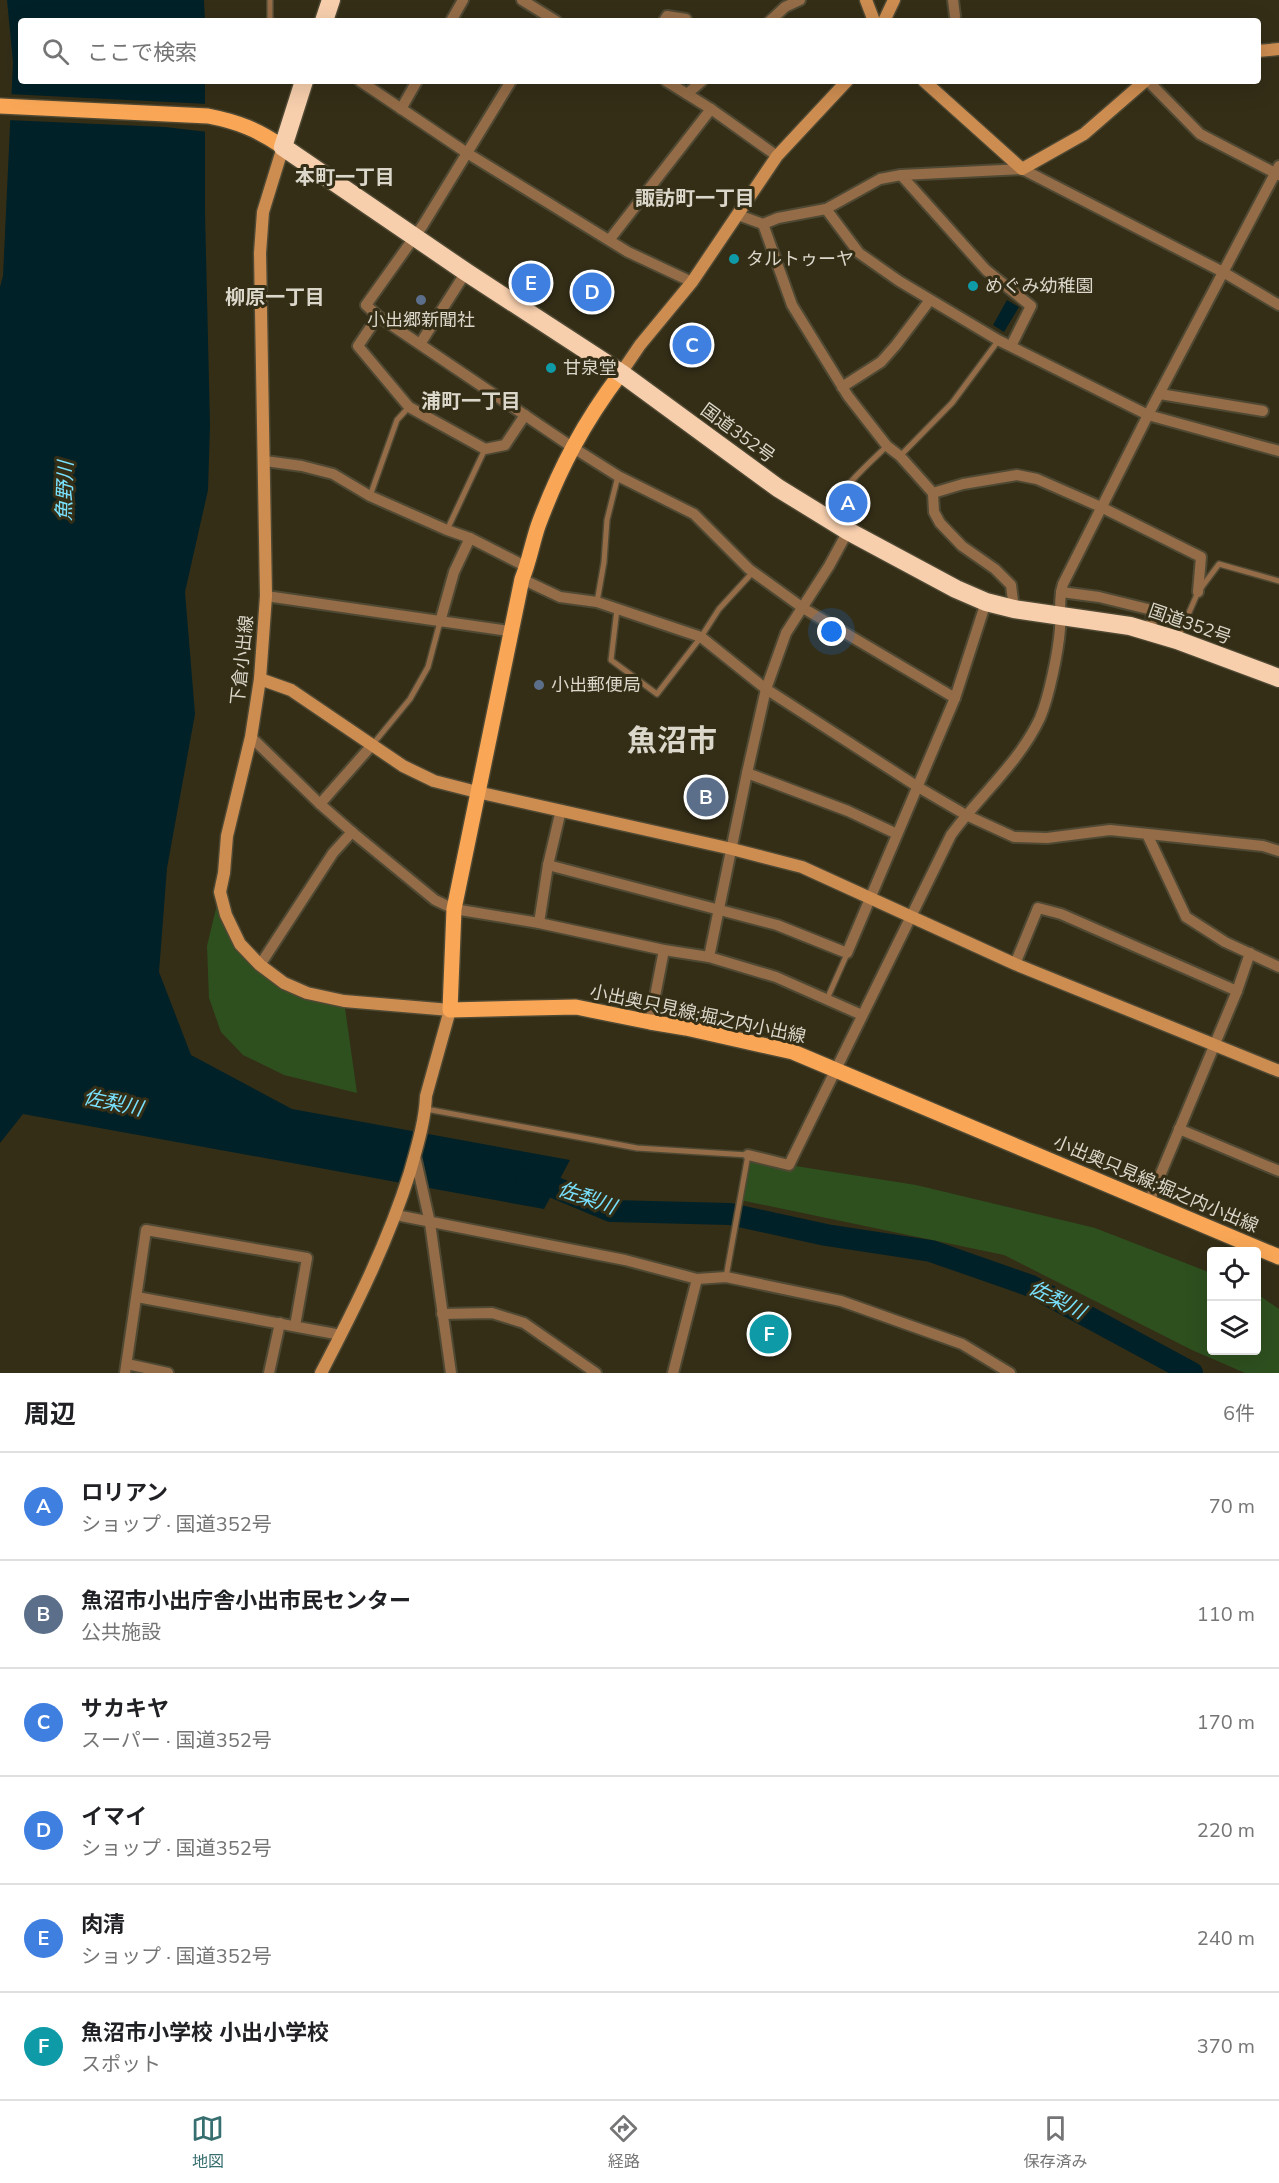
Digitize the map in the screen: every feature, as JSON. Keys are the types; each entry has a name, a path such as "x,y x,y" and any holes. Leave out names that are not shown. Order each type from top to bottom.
{"highway":[{"path":"325,18 331,0"},
{"path":"283,147 303,84"},
{"name":"国道352号","path":"283,147 466,272 621,373 778,488 848,531 956,589 986,602 1014,609 1130,626 1177,639 1279,678"}],"main road":[{"path":"0,106 208,116 259,131 283,147"},
{"path":"450,1010 454,909 509,631 524,573 537,528 572,447 598,404 621,373"},
{"name":"小出奥只見線;堀之内小出線","path":"450,1010 576,1007 793,1052 1279,1257"}],"street":[{"path":"454,18 464,0"},
{"path":"522,0 549,18"},
{"path":"773,18 785,7 800,0"},
{"path":"866,0 873,18"},
{"path":"885,18 894,0"},
{"path":"952,0 955,16"},
{"path":"666,18 667,16 680,18"},
{"path":"1261,51 1279,50"},
{"path":"364,84 467,153 628,252 692,282"},
{"path":"401,109 415,84"},
{"path":"510,84 415,236 366,305 378,316 572,447 618,476 694,514 753,572 802,608 955,698"},
{"path":"671,84 711,109 777,156"},
{"path":"687,94 699,84"},
{"path":"621,373 640,345 692,282 777,156 844,84"},
{"path":"927,84 1022,169 1223,272 1279,305"},
{"path":"738,215 763,224 778,218 826,210 880,179 901,175 1022,169 1084,134 1143,84"},
{"path":"747,1160 789,1165 951,835 966,814 1016,759 1040,717 1056,660 1061,592 1148,415 1278,171 1200,134 1150,84"},
{"path":"610,239 711,109"},
{"name":"下倉小出線","path":"283,147 263,212 260,253 266,596 260,679 251,737 227,836 220,892 231,929 240,944 284,983 308,993 344,1001 450,1010"},
{"path":"901,175 986,270 1031,306 1011,346"},
{"path":"826,210 859,253 930,300 1035,360 1148,415 1279,451"},
{"path":"763,224 792,305 842,387 887,446 900,456 933,493 934,512 940,523 962,546 995,569 1011,585 1014,609"},
{"path":"420,344 466,272"},
{"path":"842,387 881,362 930,300"},
{"path":"378,316 358,346 409,407 485,449 506,445 525,415"},
{"path":"1160,394 1263,411"},
{"path":"265,461 302,466 333,474 370,496 447,530 470,537 560,597 597,602 701,637 766,689 918,787 1014,837 1047,838 1110,830 1263,846 1279,851"},
{"path":"933,493 963,484 1017,475 1037,479 1101,507 1201,557 1198,592"},
{"path":"709,957 766,689 786,633 848,531"},
{"path":"440,622 454,572 470,537"},
{"path":"1061,592 1099,597 1152,610 1151,632"},
{"path":"266,596 509,631"},
{"path":"548,865 777,925 847,953 955,698 986,602"},
{"path":"260,679 291,690 403,766 434,781 802,867 1015,964 1279,1071"},
{"path":"251,737 352,832 435,900 454,909 539,923 664,950 709,957 776,977 862,1015"},
{"path":"320,804 372,745"},
{"path":"747,773 848,811 897,834"},
{"path":"539,923 548,865 561,810"},
{"path":"260,964 333,853 352,832"},
{"path":"1147,834 1186,917 1225,942 1279,967"},
{"path":"1015,964 1038,908 1061,914 1237,990"},
{"path":"650,1022 664,950"},
{"path":"1149,1202 1237,990 1250,953"},
{"path":"321,1373 396,1215 414,1156 426,1109 426,1096 450,1010"},
{"path":"1179,1129 1279,1170"},
{"path":"414,1156 430,1223 451,1373"},
{"path":"396,1215 625,1260 697,1279 727,1273 841,1301 962,1344 1010,1373"},
{"path":"168,1373 126,1369 146,1230 307,1258 295,1326"},
{"path":"673,1373 697,1279"},
{"path":"137,1297 341,1335"},
{"path":"442,1314 492,1313 524,1323 596,1373"},
{"path":"269,1373 280,1323"}],"lane":[{"path":"270,0 270,18"},
{"path":"900,456 952,403 998,340"},
{"path":"370,496 397,420 409,407"},
{"path":"827,518 833,505 854,478 887,446"},
{"path":"447,530 485,449"},
{"path":"597,602 604,562 607,520 618,476"},
{"path":"1177,639 1198,592 1218,564 1279,581"},
{"path":"617,609 611,660 657,694 701,637 719,609 753,572"},
{"path":"372,745 410,699 428,667 440,622"},
{"path":"827,999 847,953"},
{"path":"426,1109 637,1148 747,1160 727,1273"}],"green space":[{"path":"220,892 231,929 284,983 344,1001 357,1093 284,1075 243,1055 221,1032 209,998 207,946"},
{"path":"748,1155 789,1165 916,1185 1095,1228 1207,1271 1207,1355 1261,1355 1261,1297 1279,1309 1279,1373 1245,1373 1192,1350 1004,1255 740,1200"}],"water":[{"name":"魚野川","path":"7,0 204,0 205,18 18,18 18,84 205,84 205,212 210,425 208,490 185,592 195,714 167,868 159,972 191,1055 292,1109 570,1160 544,1209 23,1114 0,1143 0,287 3,276 13,62"},
{"path":"1007,300 1019,307 1004,332 993,325"}],"pier":[{"path":"8,94 208,104 208,132 165,127 7,120"}],"waterway":[{"name":"佐梨川","path":"527,1179 544,1183 611,1211 730,1214 826,1235 931,1251 1031,1286 1192,1373"}],"place":[{"name":"タルトゥーヤ","path":"734,259"},
{"name":"肉清","path":"531,283"},
{"name":"めぐみ幼稚園","path":"973,286"},
{"name":"イマイ","path":"592,292"},
{"name":"小出郷新聞社","path":"421,300"},
{"name":"サカキヤ","path":"692,345"},
{"name":"甘泉堂","path":"551,368"},
{"name":"ロリアン","path":"848,503"},
{"name":"小出郵便局","path":"539,685"},
{"name":"魚沼市小出庁舎小出市民センター","path":"706,797"},
{"name":"魚沼市小学校 小出小学校","path":"769,1334"}],"district":[{"name":"本町一丁目","path":"345,177"},
{"name":"諏訪町一丁目","path":"695,198"},
{"name":"柳原一丁目","path":"275,297"},
{"name":"浦町一丁目","path":"471,401"},
{"name":"魚沼市","path":"672,741"}]}
